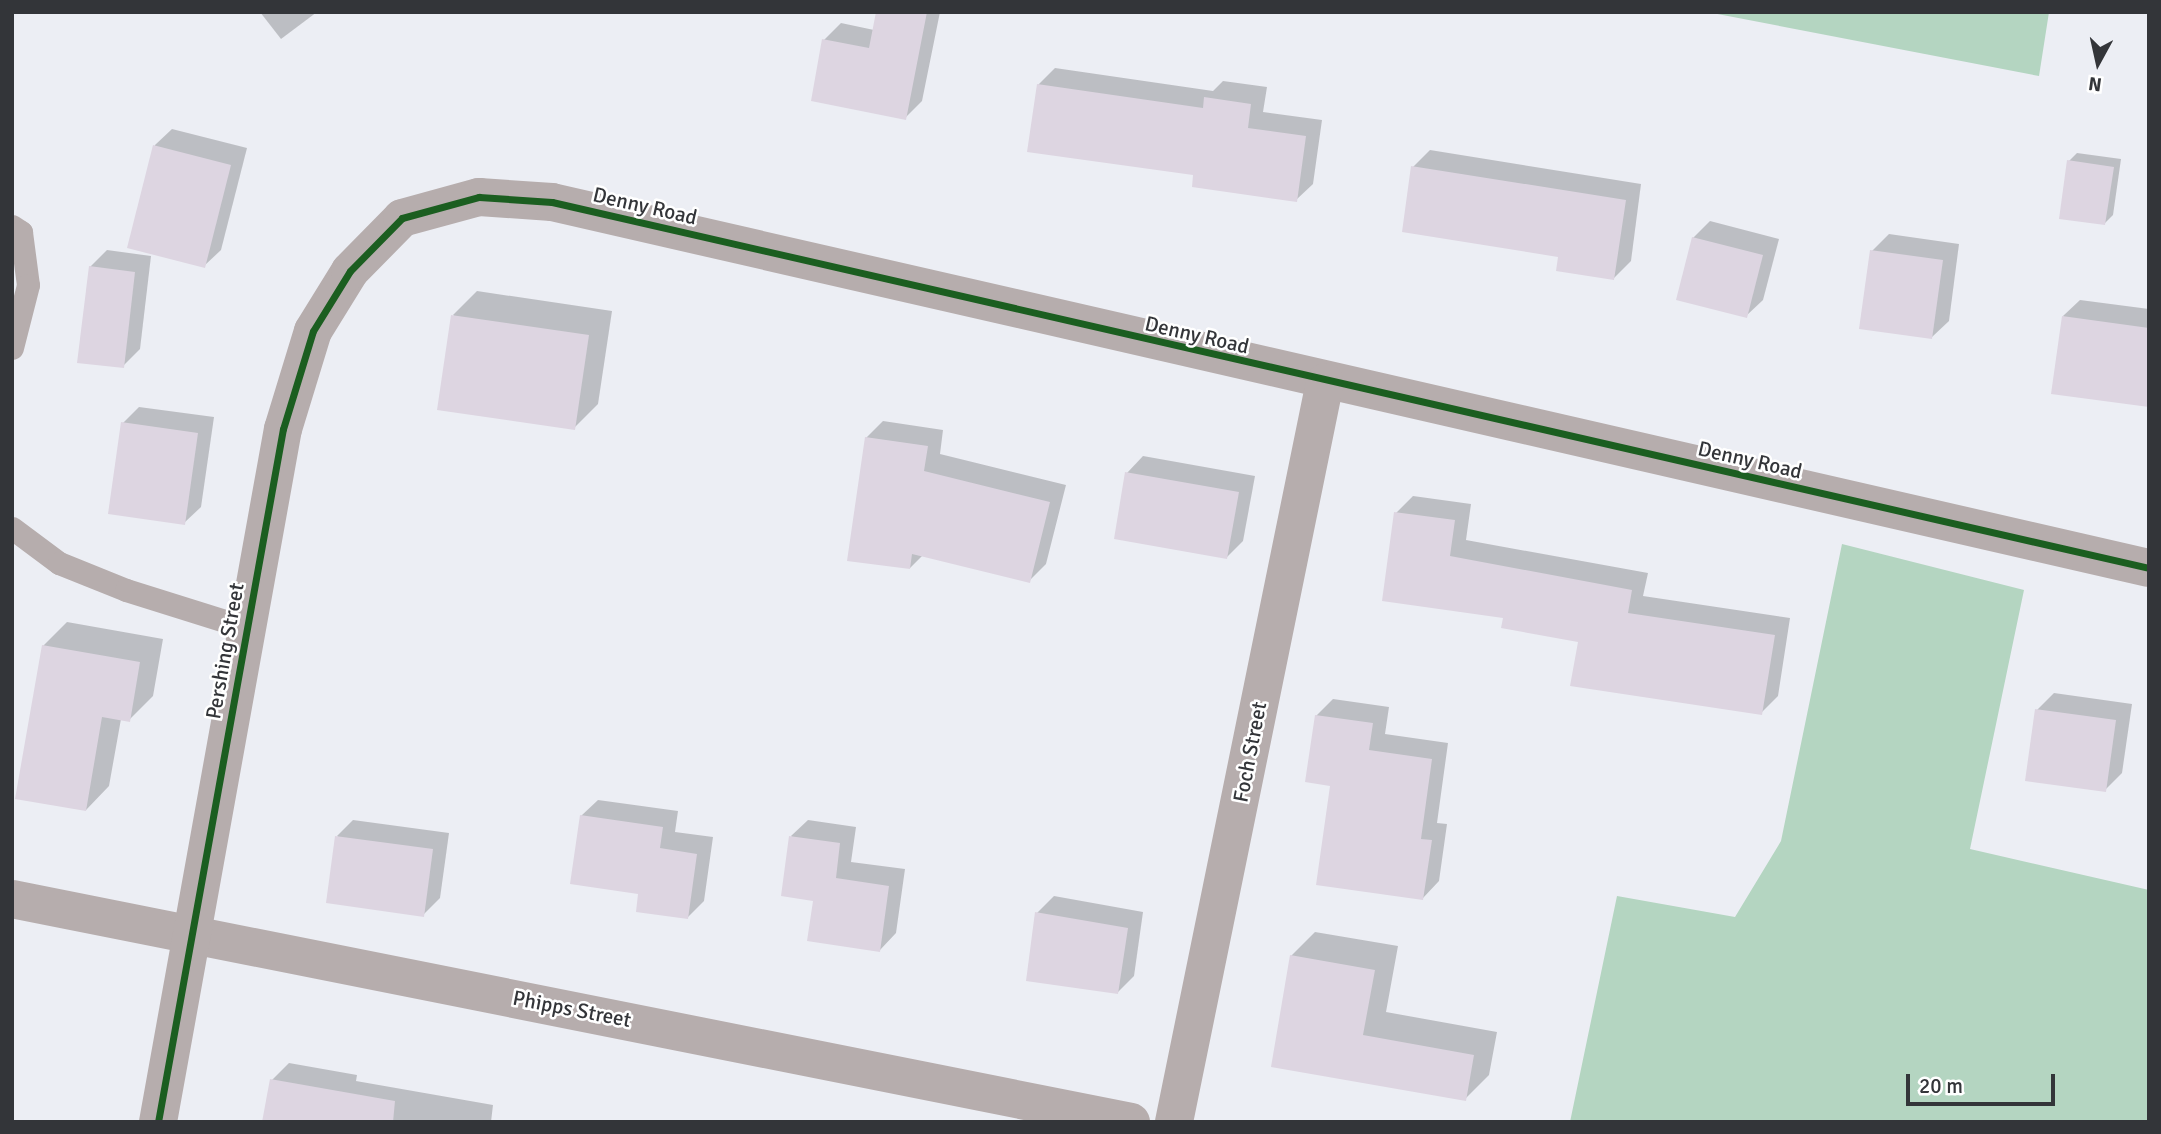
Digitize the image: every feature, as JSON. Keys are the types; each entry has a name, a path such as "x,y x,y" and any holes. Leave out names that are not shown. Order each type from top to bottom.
{"street":[{"name":"Denny Road","path":"402,218 479,197 552,202 1325,382 2149,568"},
{"name":"Pershing Street","path":"158,1122 283,429 313,331 350,271 402,218"},
{"name":"Foch Street","path":"1174,1122 1325,382"},
{"name":"Phipps Street","path":"12,898 1131,1122"}],"lane":[{"path":"12,226 21,232 28,285 12,348"},
{"path":"12,528 59,563 126,590 247,628"}],"green space":[{"path":"1707,12 2049,12 2039,76"},
{"path":"1842,544 2024,590 1970,849 2149,890 2149,1122 1570,1122 1617,896 1735,917 1781,841"}],"building":[{"path":"876,12 927,12 906,120 811,101 822,39 869,48"},
{"path":"1037,84 1203,108 1204,97 1251,104 1248,128 1306,136 1297,202 1192,187 1193,175 1027,152"},
{"path":"153,145 231,165 205,268 127,248"},
{"path":"2067,160 2114,167 2105,225 2059,219"},
{"path":"1411,166 1626,200 1614,280 1556,271 1558,257 1402,232"},
{"path":"1692,237 1763,255 1747,318 1676,300"},
{"path":"1870,250 1943,260 1932,339 1859,329"},
{"path":"89,266 135,272 124,368 77,363"},
{"path":"451,315 589,335 575,430 437,410"},
{"path":"2062,316 2149,328 2149,407 2051,394"},
{"path":"121,422 198,433 185,525 108,514"},
{"path":"865,437 928,446 924,471 1050,502 1030,583 912,554 910,569 847,561"},
{"path":"1125,472 1239,492 1227,559 1114,539"},
{"path":"1394,512 1455,520 1450,556 1632,590 1628,613 1775,635 1762,715 1570,686 1578,642 1501,628 1503,618 1382,601"},
{"path":"42,645 140,662 130,722 102,717 86,811 15,799"},
{"path":"2035,709 2116,720 2106,792 2025,781"},
{"path":"1315,715 1373,723 1369,750 1432,759 1421,839 1432,840 1423,900 1316,885 1330,786 1305,782"},
{"path":"580,815 663,827 660,848 697,854 688,919 636,912 638,894 570,884"},
{"path":"335,836 433,849 424,917 326,903"},
{"path":"789,836 840,843 836,878 889,886 880,952 807,941 813,901 781,896"},
{"path":"1035,912 1128,928 1118,994 1026,981"},
{"path":"1290,955 1375,970 1363,1035 1474,1055 1466,1101 1271,1067"},
{"path":"270,1079 395,1101 393,1122 262,1122"}],"cycle path":[{"path":"158,1122 283,429 313,331 350,271 402,218 479,197 552,202 2149,568"}]}
